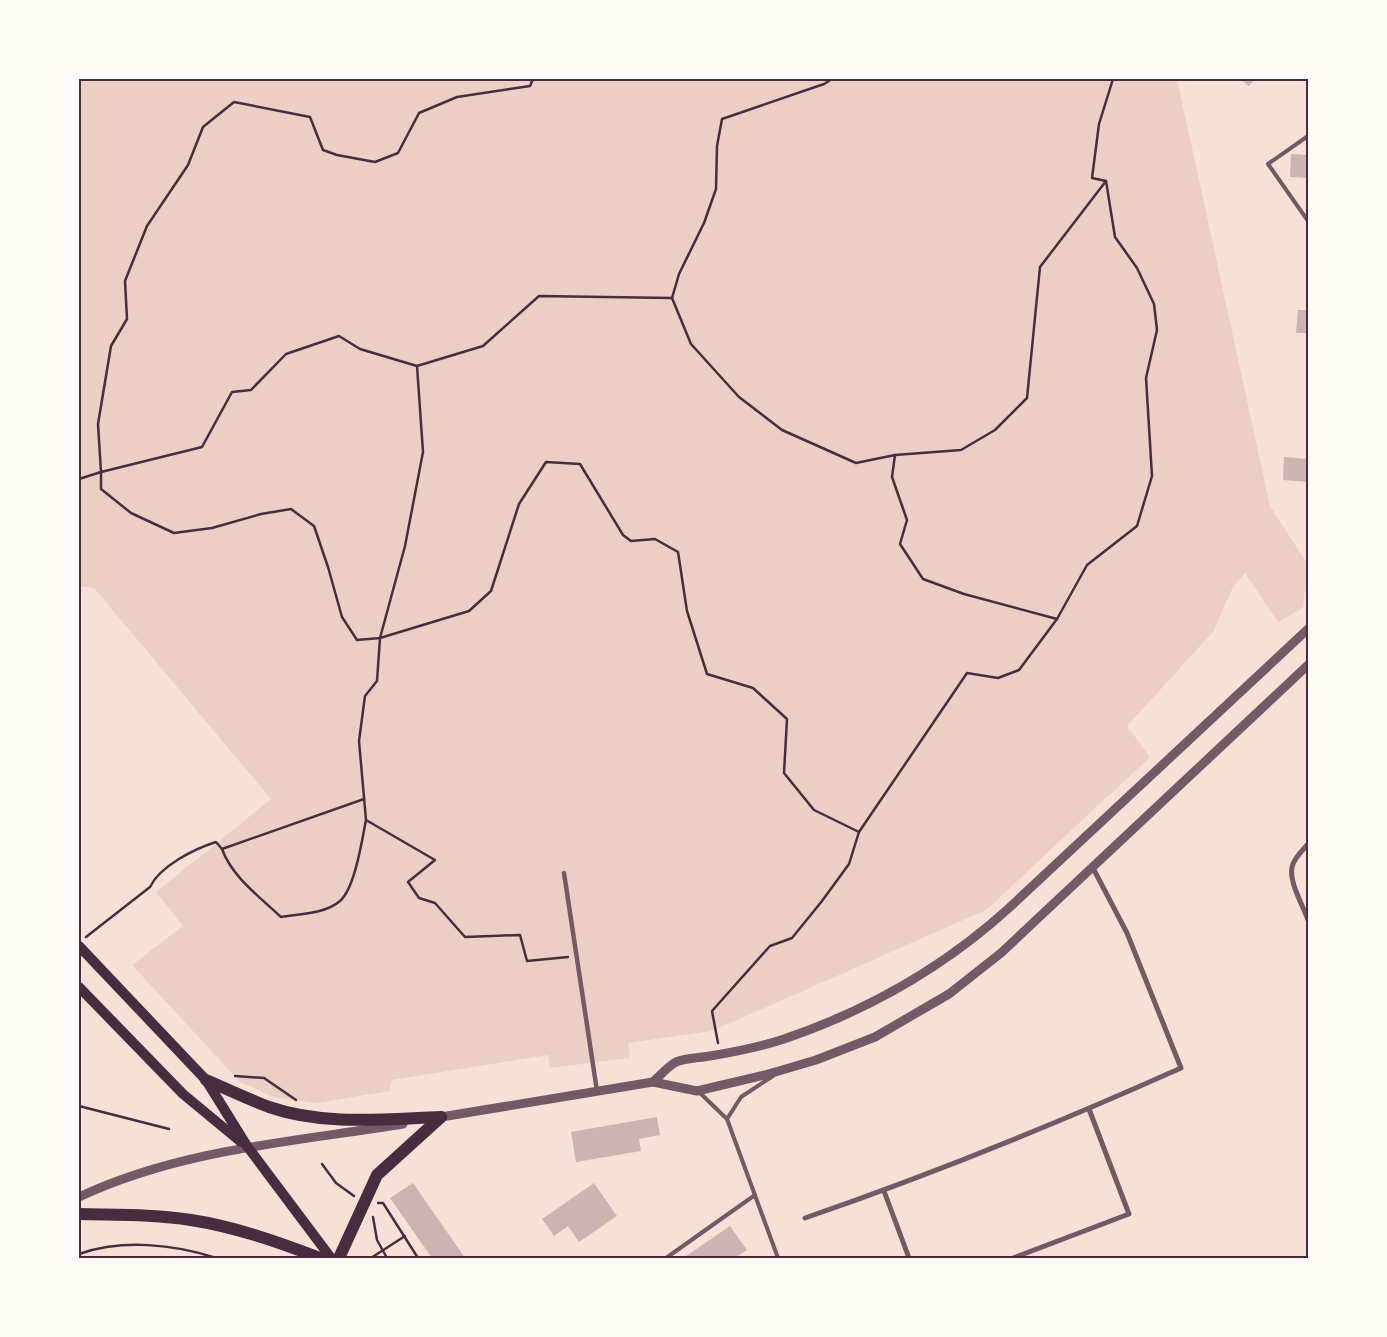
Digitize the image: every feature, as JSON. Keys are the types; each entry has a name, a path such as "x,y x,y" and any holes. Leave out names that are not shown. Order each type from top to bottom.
{"main road":[{"path":"79,945 206,1080 247,1146 331,1258"},
{"path":"79,987 183,1094 247,1146"},
{"path":"206,1080 270,1108 340,1120 441,1117"},
{"path":"339,1258 377,1176 441,1117"},
{"path":"79,1214 149,1216 190,1220 271,1239 320,1258"}],"street":[{"path":"653,1082 675,1063 782,1039 846,1015 907,985 959,950 1029,891 1308,629"},
{"path":"79,1197 155,1167 247,1146 312,1139 597,1093 653,1082 697,1091 816,1060 875,1037 949,994 1001,953 1308,665"},
{"path":"1308,844 1296,857 1292,865 1292,875 1308,920"},
{"path":"805,1218 884,1191 1090,1109 1181,1068 1127,933 1093,868"},
{"path":"564,873 597,1093"},
{"path":"1013,1258 1129,1214 1090,1109"},
{"path":"884,1191 909,1258"}],"lane":[{"path":"1308,136 1268,164 1308,221"},
{"path":"727,1118 741,1097 783,1070"},
{"path":"697,1091 727,1118 778,1258"},
{"path":"666,1258 755,1195"}],"path":[{"path":"533,79 530,86 457,97 419,113 398,153 375,162 337,156 323,150 310,117 234,102 203,127 188,165 147,226 125,281 127,319 111,346 98,424 101,489 131,513 174,533 212,528 261,514 291,509 314,526 342,617 357,640 380,638 469,611 491,591 519,504 546,462 580,464 623,535 631,541 655,539 678,552 687,612 707,674 753,688 787,719 784,773 814,810 859,832"},
{"path":"832,79 824,84 722,119 717,146 716,189 704,223 679,274 672,298 690,344 739,397 782,430 856,463 895,455 961,450 995,430 1027,398 1040,267 1106,180"},
{"path":"1106,180 1092,178 1099,124 1113,79"},
{"path":"721,1054 712,1011 770,946 792,938 849,864 859,832 968,673 998,678 1019,670 1057,620 1087,565 1137,526 1152,476 1146,378 1157,330 1154,304 1137,268 1115,237 1106,180"},
{"path":"79,479 202,447 232,392 251,390 286,354 339,336 360,348 417,366 483,346 539,296 672,298"},
{"path":"79,945 150,887 155,878 195,849 216,842 222,849 226,861 281,917 318,912 341,900 354,874 366,820 360,741 365,696 377,681 380,638 405,546 423,452 417,366"},
{"path":"895,455 892,477 907,520 900,544 923,579 964,594 1057,620"},
{"path":"222,849 364,799"},
{"path":"366,820 435,860 408,882 419,898 436,903 465,937 520,935 527,961 577,956"},
{"path":"235,1076 264,1078 297,1100"},
{"path":"79,1106 169,1129"},
{"path":"322,1164 336,1183 359,1200"},
{"path":"383,1203 418,1258"},
{"path":"373,1211 374,1232 387,1258"},
{"path":"371,1258 405,1236"},
{"path":"79,1254 119,1247 148,1246 193,1251 216,1258"}],"shaded area":[{"path":"79,79 1177,79 1270,506 1308,565 1303,608 1278,622 1245,573 1233,587 1213,632 1127,726 1150,757 986,910 712,1031 628,1043 630,1058 550,1068 548,1055 392,1080 390,1091 316,1103 274,1097 240,1082 132,965 183,926 156,892 271,799 94,588 79,586"}],"building":[{"path":"1240,79 1255,79 1249,86"},
{"path":"1291,154 1308,155 1308,178 1290,177"},
{"path":"1298,310 1308,310 1308,333 1296,333"},
{"path":"1284,457 1308,459 1308,482 1283,480"},
{"path":"657,1117 660,1135 639,1139 641,1151 576,1162 571,1132"},
{"path":"413,1183 465,1258 432,1258 390,1198"},
{"path":"594,1183 617,1216 579,1242 568,1226 554,1236 542,1219"},
{"path":"730,1226 747,1250 735,1258 683,1258"}]}
